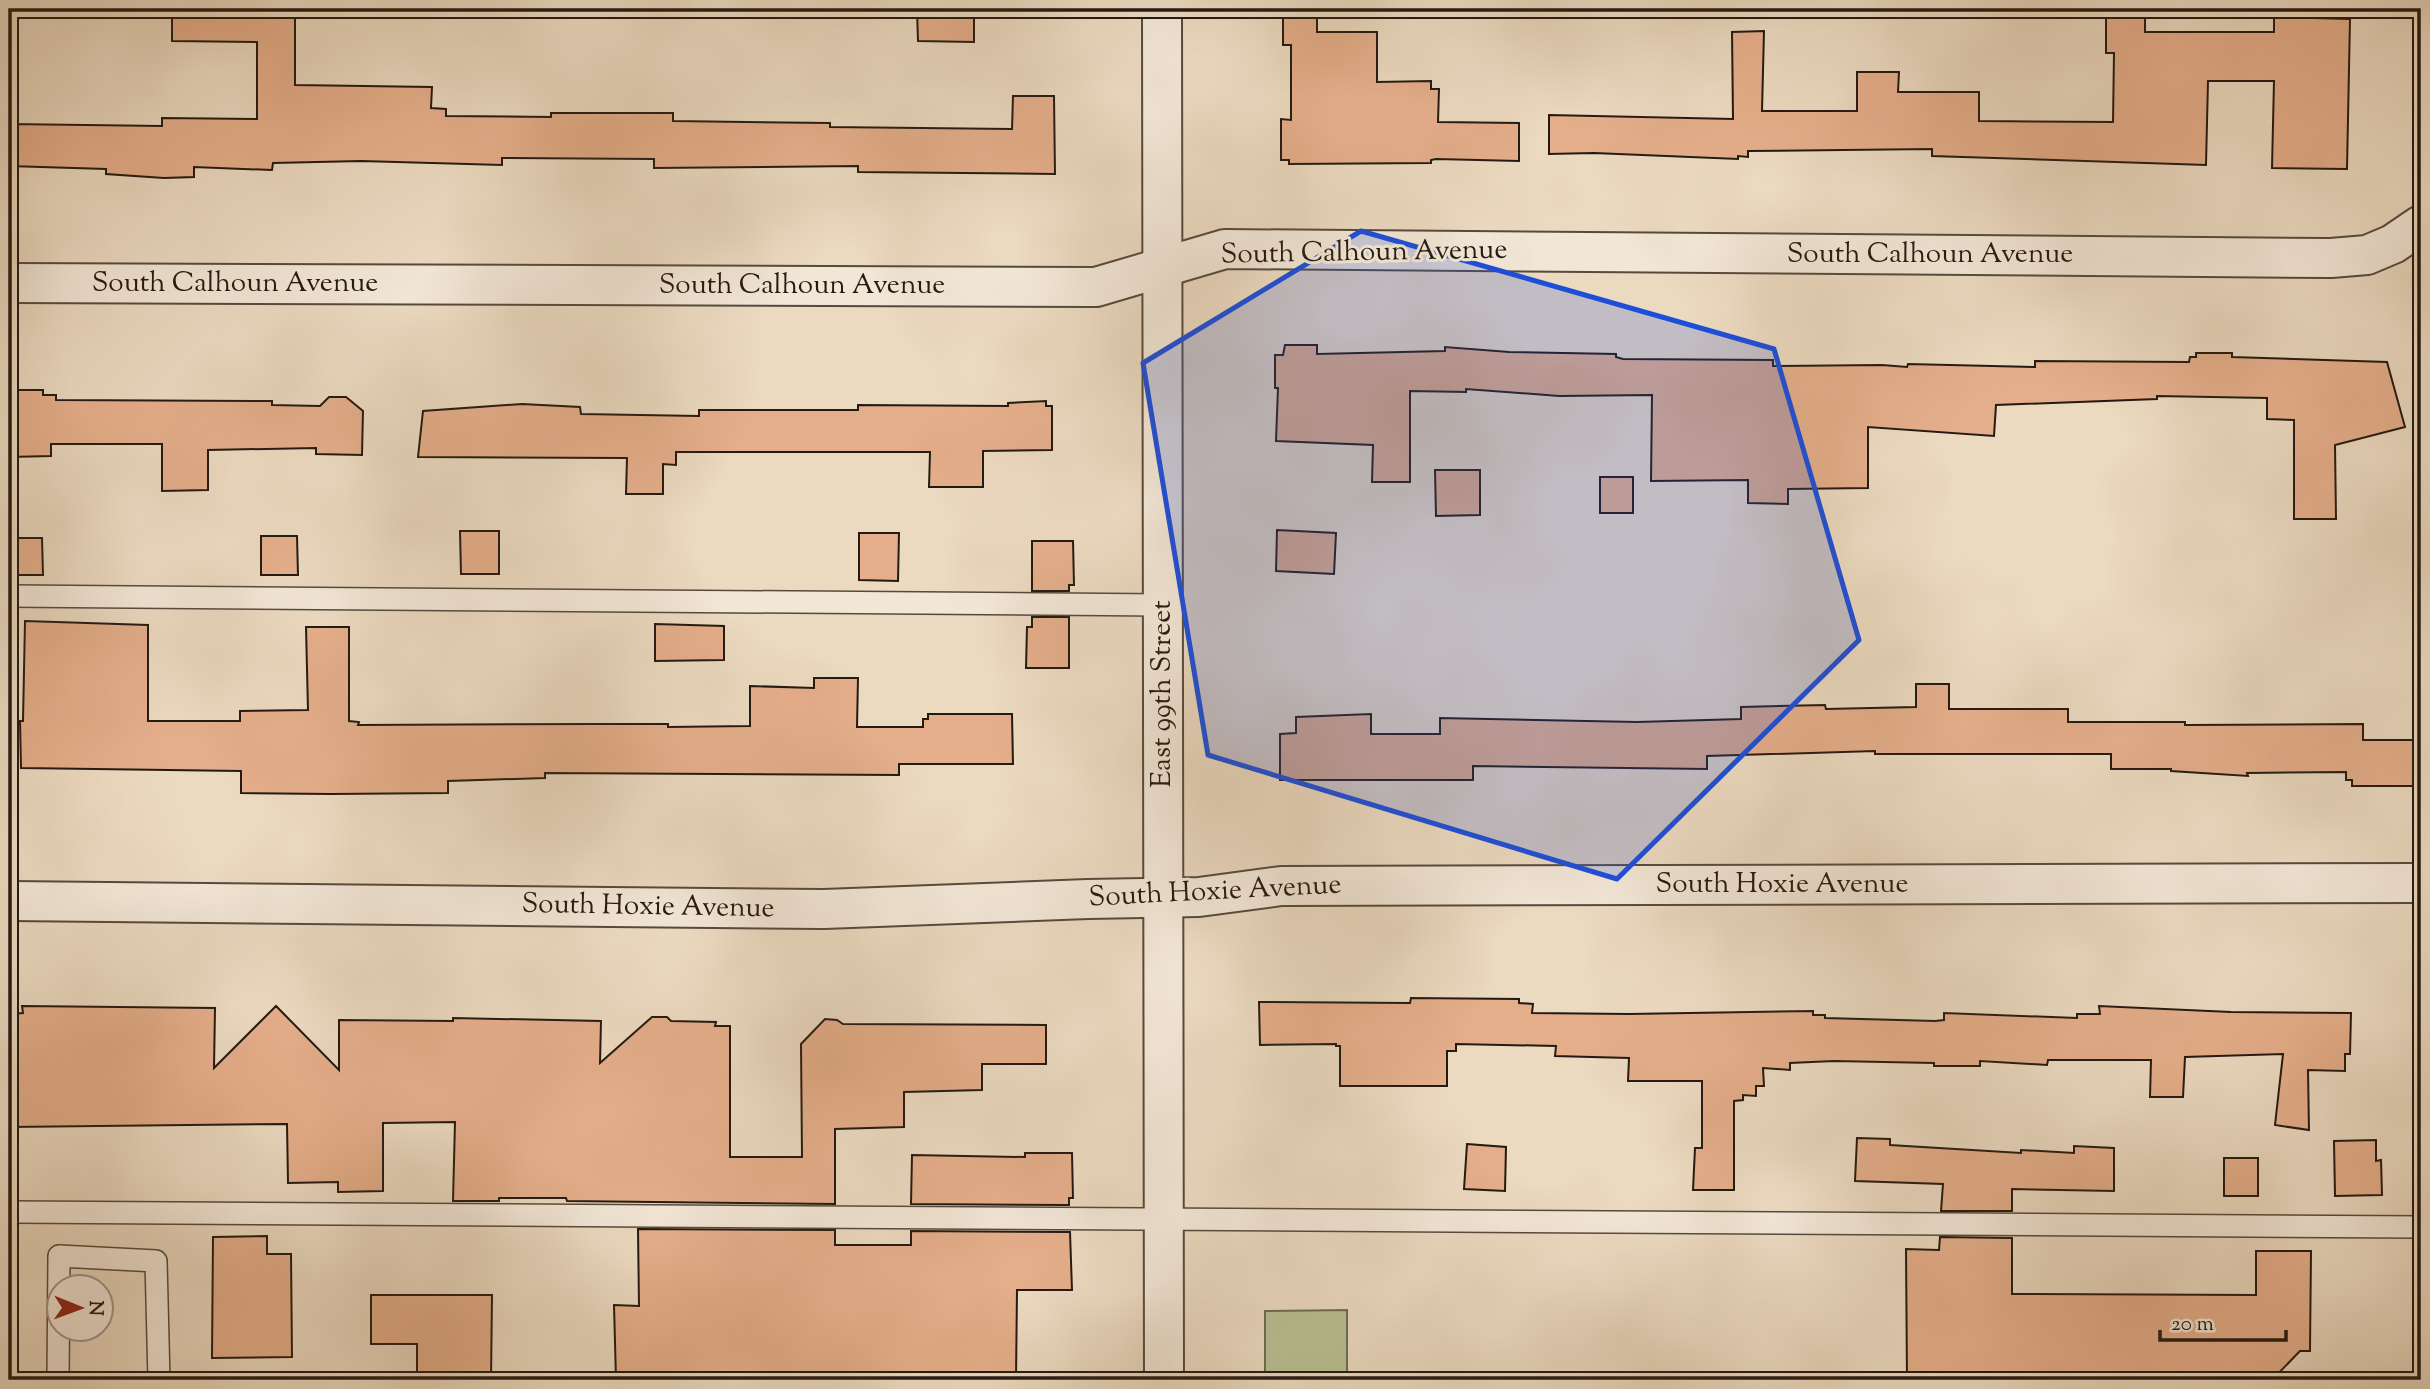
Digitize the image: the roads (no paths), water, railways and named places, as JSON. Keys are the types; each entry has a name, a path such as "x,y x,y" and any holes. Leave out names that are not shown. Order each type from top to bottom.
{"street":[{"name":"East 99th Street","path":"1162,9 1164,1380"},
{"name":"South Calhoun Avenue","path":"9,283 1096,287 1225,249 2331,258 2367,255 2393,244 2421,225"},
{"name":"South Hoxie Avenue","path":"9,901 824,909 1199,897 1280,886 2421,883"}],"lane":[{"path":"9,596 1163,605"},
{"path":"9,1212 2421,1227"},
{"path":"58,1380 59,1256 156,1261 159,1380"}]}
